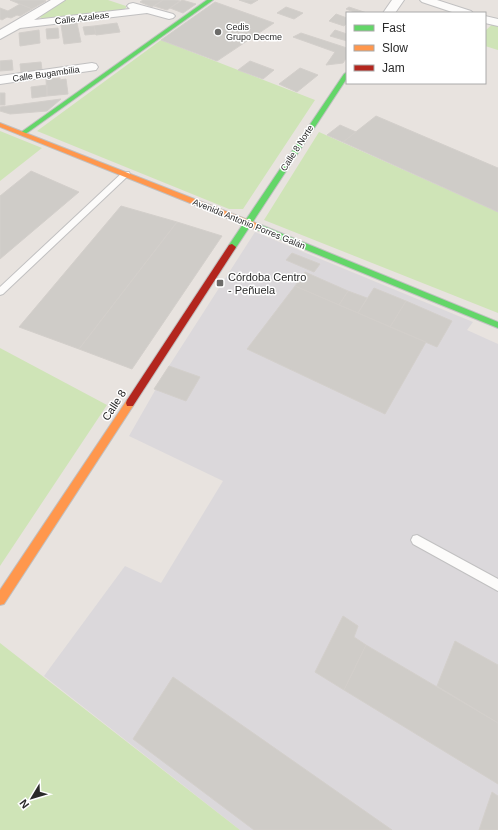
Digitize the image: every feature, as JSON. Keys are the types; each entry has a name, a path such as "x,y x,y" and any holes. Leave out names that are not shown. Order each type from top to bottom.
{"street":[{"path":"0,35 58,0"},
{"path":"22,134 210,0"},
{"path":"390,12 398,0"},
{"path":"426,0 464,12"},
{"path":"124,2 169,16"},
{"name":"Calle Azaleas","path":"17,25 147,10"},
{"path":"486,19 498,23"},
{"name":"Calle Bugambilia","path":"0,80 92,67"},
{"name":"Calle 8 Norte","path":"247,223 346,75"},
{"name":"Avenida Antonio Porres Galán","path":"0,125 126,174 498,325"},
{"name":"Calle 8","path":"0,600 247,223"}],"lane":[{"path":"0,292 126,174"},
{"path":"417,540 498,585"}],"shaded area":[{"path":"255,232 473,322 467,330 498,344 498,830 240,830 44,676 125,566 161,583 223,481 129,436 169,366"}],"green space":[{"path":"65,0 108,0 126,6 126,8 121,11 44,19 39,17"},
{"path":"498,19 498,50 486,46 486,30"},
{"path":"161,40 315,100 243,209 229,209 37,131"},
{"path":"0,131 42,148 0,181"},
{"path":"319,132 498,212 498,313 264,220"},
{"path":"0,348 107,405 0,566"},
{"path":"0,643 240,830 0,830"}],"building":[{"path":"10,0 43,0 46,1 32,9"},
{"path":"143,0 163,0 152,7 140,2"},
{"path":"163,0 180,1 167,10 154,6"},
{"path":"182,0 196,4 183,13 170,8"},
{"path":"239,0 258,0 251,4"},
{"name":"Cedis Grupo Decme","path":"215,2 274,23 217,61 161,40"},
{"path":"20,4 32,9 20,16 17,15 11,18 7,17 2,20 0,19 0,8 8,11"},
{"path":"286,7 303,13 294,19 277,13"},
{"path":"349,7 364,12 354,12 346,9"},
{"path":"336,14 346,18 346,24 344,26 329,21"},
{"path":"77,23 81,42 64,44 61,25"},
{"path":"117,23 120,32 96,35 94,26"},
{"path":"94,26 96,34 85,35 83,27"},
{"path":"58,28 59,38 47,39 46,29"},
{"path":"39,30 40,43 20,46 19,33"},
{"path":"335,30 346,34 346,41 330,36"},
{"path":"301,33 346,48 346,58 343,63 326,65 335,52 293,37"},
{"path":"12,60 13,70 0,71 0,61"},
{"path":"250,61 274,70 263,79 238,70"},
{"path":"41,62 42,70 21,73 20,64"},
{"path":"300,68 318,75 297,92 279,84"},
{"path":"60,78 60,80 66,79 68,94 47,96 46,79"},
{"path":"47,85 47,96 32,98 31,87"},
{"path":"0,93 5,93 5,105 0,105"},
{"path":"61,99 47,111 10,114 0,111 0,107"},
{"path":"376,116 498,168 498,212 343,142"},
{"path":"340,125 356,132 343,142 327,135"},
{"path":"31,171 79,192 0,259 0,196"},
{"path":"121,206 177,222 79,349 19,327"},
{"path":"177,222 222,236 132,369 79,349"},
{"path":"292,253 320,264 314,272 286,260"},
{"path":"305,272 348,291 339,305 295,286"},
{"path":"295,286 426,342 385,414 247,349"},
{"path":"374,288 406,301 390,327 358,313"},
{"path":"348,291 367,298 358,313 339,305"},
{"path":"406,301 452,321 437,347 390,327"},
{"path":"169,366 200,377 186,401 154,389"},
{"path":"343,616 358,626 354,637 366,645 344,690 315,672"},
{"path":"455,641 498,665 498,723 437,686"},
{"path":"366,645 498,723 498,784 344,690"},
{"path":"173,677 392,830 254,830 133,739"},
{"path":"492,792 498,796 498,830 479,830"}],"traffic: fast":[{"path":"22,134 210,0"},
{"path":"232,247 346,76"},
{"path":"258,227 498,325"}],"traffic: slow":[{"path":"0,125 258,227"},
{"path":"0,600 130,403"}],"traffic: jam":[{"path":"130,403 232,247"}],"place":[{"name":"Cedis Grupo Decme","path":"218,32"},
{"name":"Córdoba Centro - Peñuela","path":"220,283"}]}
